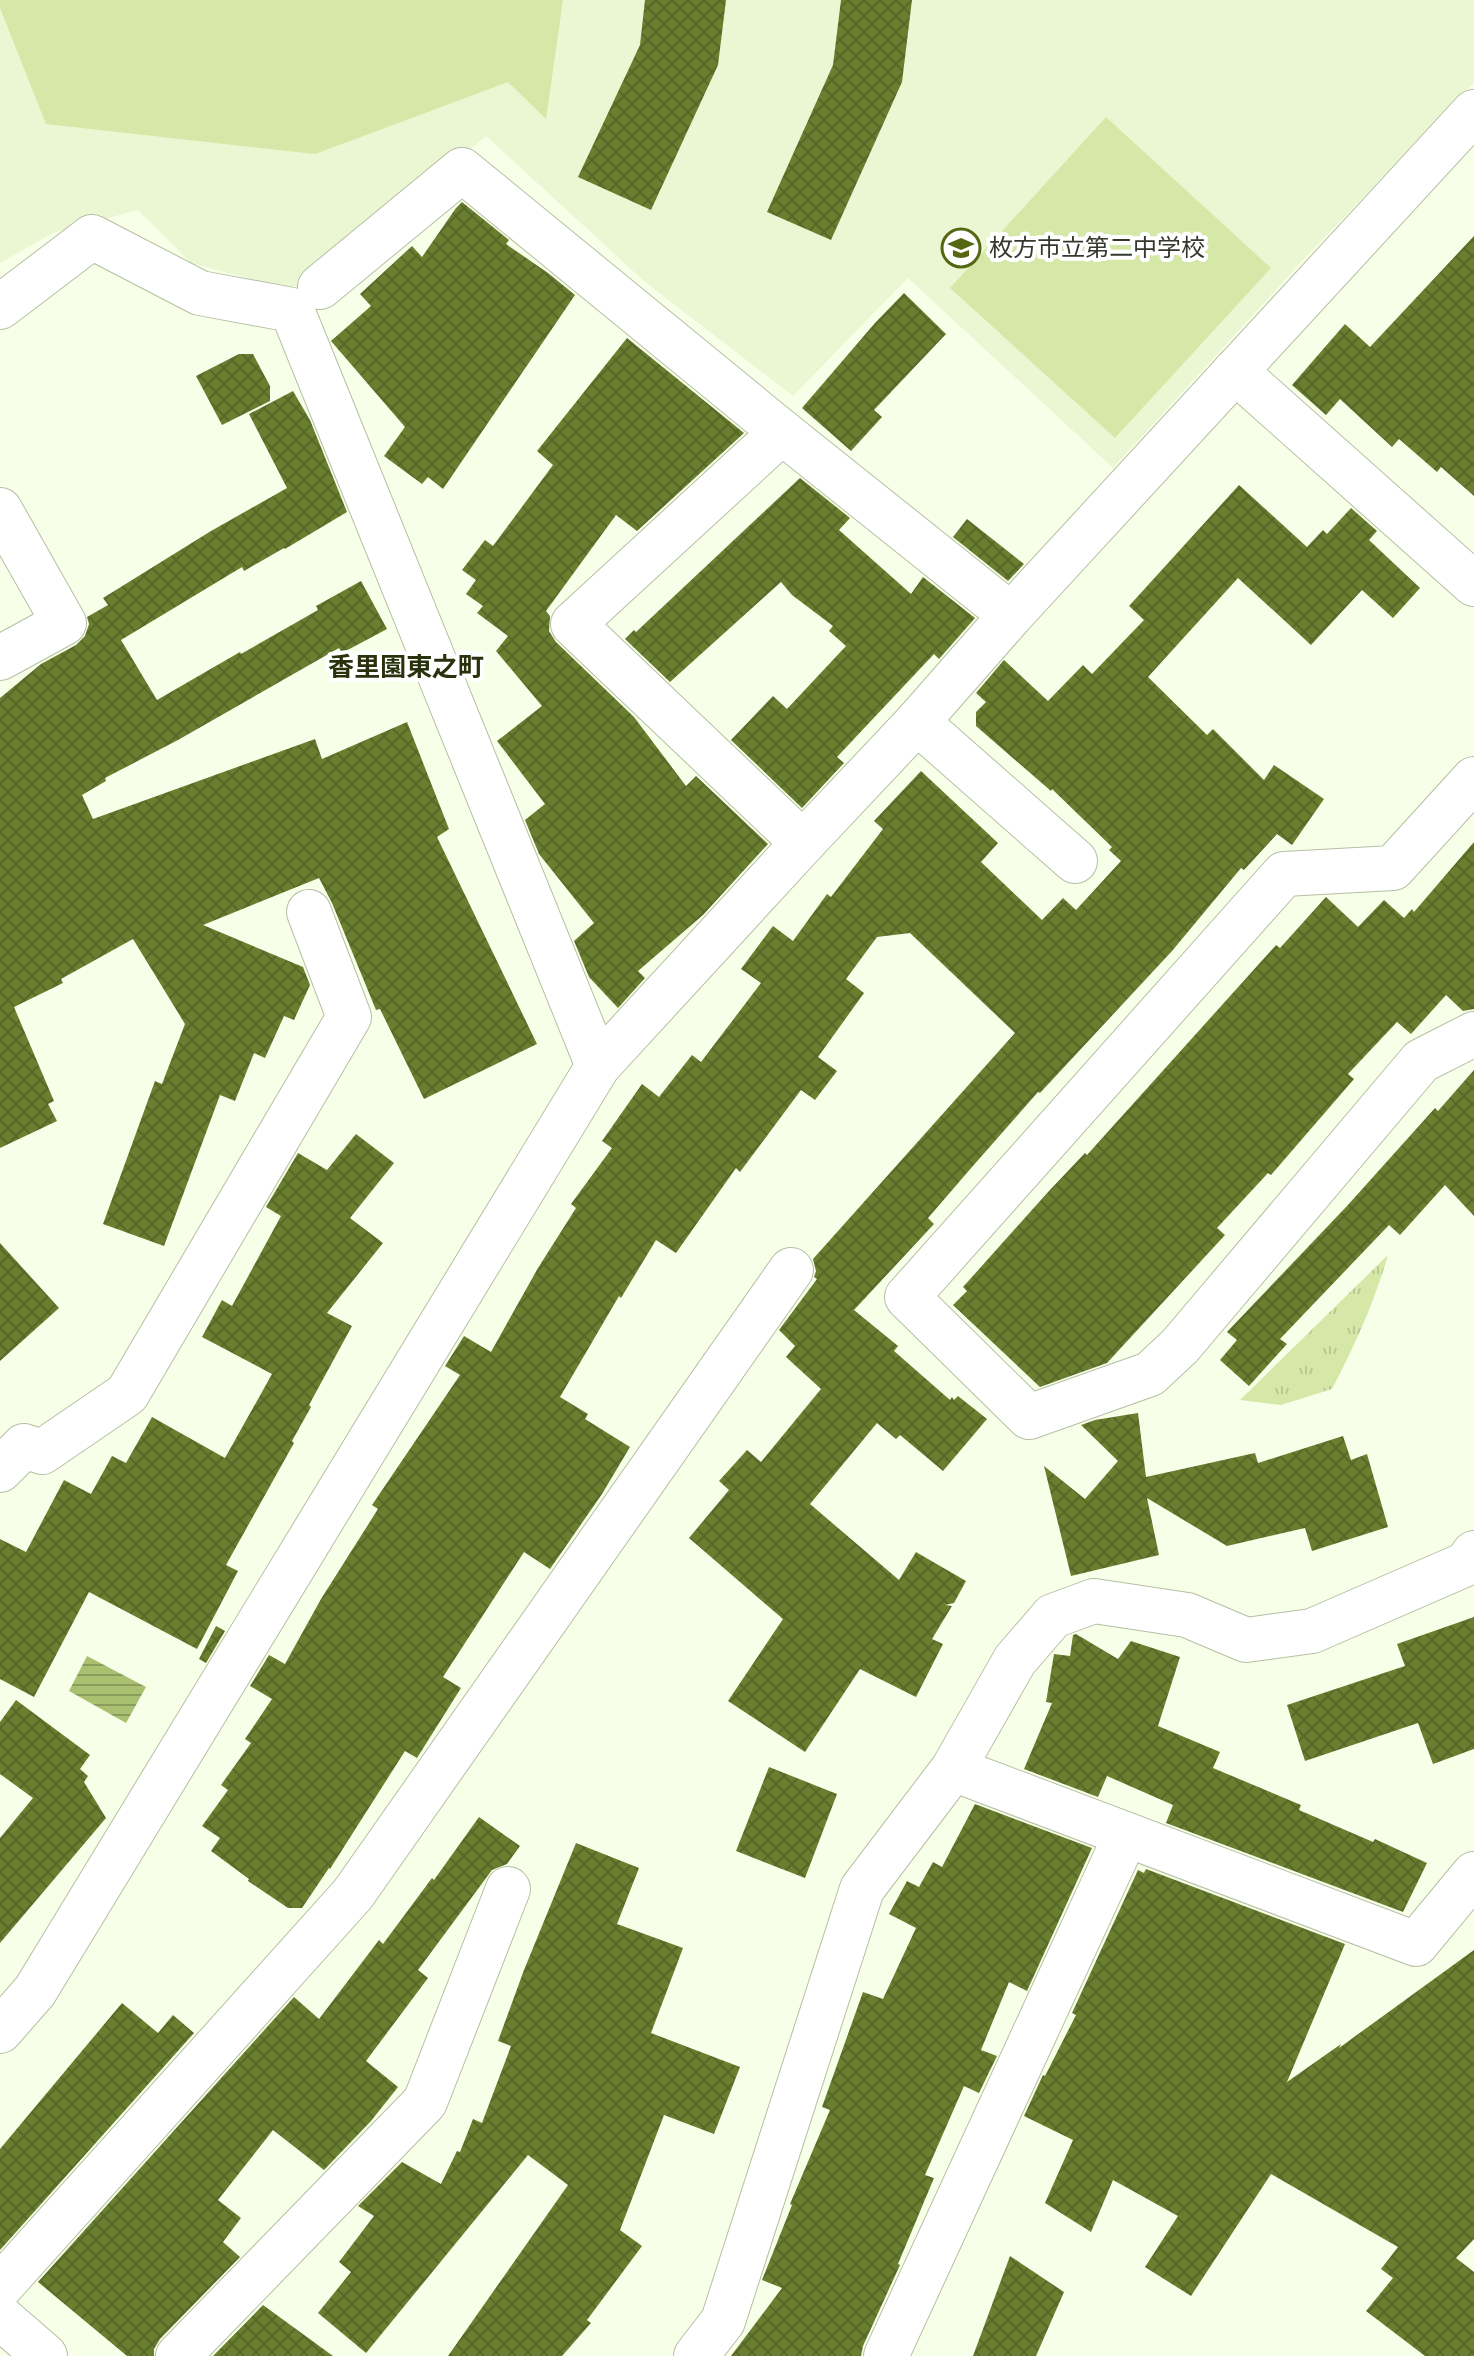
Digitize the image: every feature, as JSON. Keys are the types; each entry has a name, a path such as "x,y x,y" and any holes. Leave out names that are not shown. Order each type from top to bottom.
{"street":[{"path":"0,2031 35,1991 598,1066 1474,112"},
{"path":"320,287 462,170 1011,615"},
{"path":"0,307 92,237 200,293 292,310 598,1066"},
{"path":"1235,371 1474,584"},
{"path":"782,432 573,624 803,843"},
{"path":"0,510 64,623 0,658"},
{"path":"917,722 1075,861"},
{"path":"1474,779 1393,868 1284,874 907,1297 1029,1417 1150,1374 1180,1346 1421,1061 1474,1034"},
{"path":"0,1470 24,1446 42,1452 127,1394 349,1017 309,912"},
{"path":"0,2287 353,1894 791,1270"},
{"path":"696,2356 723,2321 862,1889 953,1769 1015,1660 1053,1616 1094,1601 1187,1615 1246,1640 1312,1631 1466,1564 1474,1553"},
{"path":"953,1769 1416,1944 1474,1874"},
{"path":"886,2356 1126,1835"},
{"path":"178,2356 425,2102 508,1889"},
{"path":"0,2317 45,2356"}],"shaded area":[{"name":"枚方市立第二中学校","path":"0,0 1474,0 1474,82 1300,263 1113,468 908,278 793,396 645,282 486,136 313,282 285,288 191,263 138,210 53,233 0,263"},
{"path":"87,1656 146,1687 126,1723 69,1691"}],"green space":[{"path":"0,0 563,0 546,119 508,82 315,154 46,124 0,8"},
{"path":"1106,117 1271,268 1115,438 950,288"},
{"path":"1388,1255 1363,1324 1332,1389 1281,1405 1240,1400"}],"building":[{"path":"645,0 726,0 718,65 651,210 578,177 640,45"},
{"path":"841,0 912,0 902,82 831,240 767,212 833,65"},
{"path":"462,202 509,240 506,244 575,295 443,489 428,477 422,484 384,456 405,427 331,341 371,306 360,294 412,246 422,257"},
{"path":"1474,236 1474,496 1441,467 1437,472 1399,439 1392,447 1340,399 1326,415 1292,385 1345,324 1370,347"},
{"path":"904,293 946,334 874,410 882,417 851,451 802,408"},
{"path":"627,338 744,433 637,531 616,515 546,611 550,616 549,631 556,642 634,717 686,786 696,776 768,844 703,915 638,971 645,978 618,1008 589,977 574,941 594,923 539,854 525,820 545,804 497,741 542,706 496,651 508,636 477,613 483,606 466,594 476,580 462,570 485,540 493,546 553,465 537,451"},
{"path":"239,354 253,354 270,386 270,401 222,425 196,376"},
{"path":"293,391 310,420 347,512 244,571 242,567 121,640 157,700 318,610 316,606 361,581 387,629 342,653 339,648 105,778 106,781 82,795 93,819 315,739 322,759 407,722 449,829 437,837 537,1044 424,1099 380,1009 376,1010 319,878 203,925 303,967 310,985 294,1020 284,1016 265,1058 254,1053 235,1101 220,1095 164,1246 103,1224 155,1081 162,1084 185,1024 133,939 61,979 63,983 14,1007 54,1101 48,1104 57,1121 0,1148 0,698 41,664 76,645 85,636 89,624 87,617 108,605 103,598 287,488 249,414"},
{"path":"800,478 850,518 839,530 911,594 923,577 975,618 939,659 934,654 837,757 844,763 802,808 731,740 773,696 787,709 846,646 829,631 833,626 792,595 781,582 670,682 625,639"},
{"path":"1239,485 1307,547 1323,530 1327,534 1351,508 1377,531 1369,540 1420,588 1393,618 1362,590 1311,645 1238,578 1148,677 1207,735 1213,729 1264,780 1274,765 1324,799 1292,845 1277,834 1244,870 1241,868 1172,951 1038,1092 972,1167 928,1218 934,1224 854,1310 898,1346 894,1351 950,1400 958,1396 987,1419 943,1471 900,1435 896,1439 877,1423 810,1504 899,1580 916,1552 966,1581 954,1603 945,1605 952,1606 932,1639 943,1644 916,1697 860,1669 805,1752 728,1701 783,1619 689,1538 729,1490 719,1481 747,1450 761,1462 821,1389 786,1357 795,1346 779,1330 817,1279 814,1277 813,1259 1015,1033 910,933 877,937 846,979 864,993 818,1057 837,1071 815,1100 801,1090 740,1172 736,1168 676,1253 656,1240 560,1397 588,1414 585,1419 630,1447 550,1569 524,1552 443,1677 461,1688 417,1758 405,1751 302,1908 288,1908 248,1881 211,1851 220,1838 202,1826 228,1790 221,1785 251,1743 245,1739 272,1699 250,1686 269,1655 285,1664 321,1599 378,1509 372,1505 460,1375 445,1366 464,1336 491,1352 576,1208 571,1204 612,1148 602,1141 642,1084 659,1097 692,1055 701,1062 761,983 741,969 773,926 793,941 827,894 831,897 883,829 874,821 921,771 998,843 981,862 1042,920 1063,898 1076,910 1121,861 1109,850 1112,847 1052,789 976,726 976,712 986,702 976,693 1004,660 1048,701 1083,665 1092,674 1144,620 1129,606"},
{"path":"967,519 1024,564 1008,581 953,537"},
{"path":"1474,842 1474,1009 1463,1011 1446,995 1411,1034 1397,1022 1348,1074 1354,1079 1271,1175 1268,1173 1217,1228 1225,1235 1107,1363 1040,1387 953,1305 967,1291 963,1287 1049,1191 1085,1153 1087,1155 1276,945 1280,948 1326,897 1358,927 1384,900 1404,918 1412,909 1414,912"},
{"path":"1474,1070 1474,1216 1445,1185 1400,1235 1389,1225 1280,1339 1287,1344 1249,1386 1220,1360 1237,1340 1227,1332"},
{"path":"356,1134 394,1163 350,1218 383,1243 327,1313 352,1326 309,1405 311,1407 292,1441 294,1443 226,1565 238,1571 197,1649 89,1592 34,1697 0,1679 0,1539 26,1552 64,1480 91,1494 112,1456 126,1463 152,1417 225,1458 272,1374 202,1337 222,1300 232,1306 281,1216 266,1207 298,1153 327,1170"},
{"path":"0,1243 59,1308 0,1361"},
{"path":"1138,1413 1146,1477 1255,1453 1258,1463 1343,1436 1351,1460 1367,1454 1388,1527 1312,1551 1305,1528 1227,1546 1147,1498 1159,1555 1071,1576 1044,1466 1085,1499 1118,1461 1081,1425"},
{"path":"1474,1617 1474,1749 1433,1764 1418,1723 1305,1761 1287,1705 1405,1666 1397,1644"},
{"path":"216,1626 225,1631 206,1663 199,1659"},
{"path":"1073,1635 1118,1659 1131,1641 1180,1657 1158,1726 1220,1752 1213,1768 1301,1805 1299,1810 1427,1863 1403,1912 1166,1823 1173,1805 1107,1776 1098,1797 1024,1769 1052,1703 1046,1702 1054,1654 1070,1656"},
{"path":"16,1700 90,1755 80,1769 88,1776 84,1782 106,1818 0,1943 0,1838 33,1798 0,1774 0,1722"},
{"path":"769,1767 837,1794 805,1878 736,1851"},
{"path":"975,1804 1092,1848 1027,1991 1009,1982 981,2050 997,2056 979,2093 964,2086 925,2175 934,2178 861,2356 731,2356 782,2288 762,2280 830,2110 822,2107 863,1992 883,1999 916,1928 889,1914 907,1881 919,1887 933,1862 942,1867"},
{"path":"479,1817 520,1846 507,1864 492,1870 418,1970 428,1978 366,2061 398,2087 371,2121 324,2170 273,2130 218,2200 241,2218 223,2242 240,2257 160,2339 154,2356 127,2356 38,2282 294,1997 319,2019 379,1940 383,1944 432,1878 434,1880"},
{"path":"576,1843 639,1868 617,1924 683,1948 651,2033 740,2067 714,2134 664,2115 620,2230 642,2246 587,2320 591,2323 562,2356 448,2356 568,2185 528,2155 366,2353 318,2313 351,2272 339,2262 374,2216 358,2206 402,2162 441,2184 457,2151 460,2152 473,2119 482,2123 511,2046 498,2041"},
{"path":"1146,1869 1345,1944 1287,2082 1474,1950 1474,2239 1456,2258 1474,2272 1474,2356 1425,2356 1366,2311 1393,2278 1381,2269 1398,2247 1271,2174 1191,2296 1145,2267 1178,2216 1113,2180 1091,2232 1045,2203 1073,2140 1024,2116 1076,2015 1072,2013 1138,1870 1144,1873"},
{"path":"122,2003 158,2033 173,2015 194,2033 0,2250 0,2149"},
{"path":"1010,2256 1064,2292 1036,2356 973,2356"},
{"path":"263,2305 333,2356 213,2356"}],"place":[{"name":"枚方市立第二中学校","path":"961,248"}],"district":[{"name":"香里園東之町","path":"406,667"}]}
